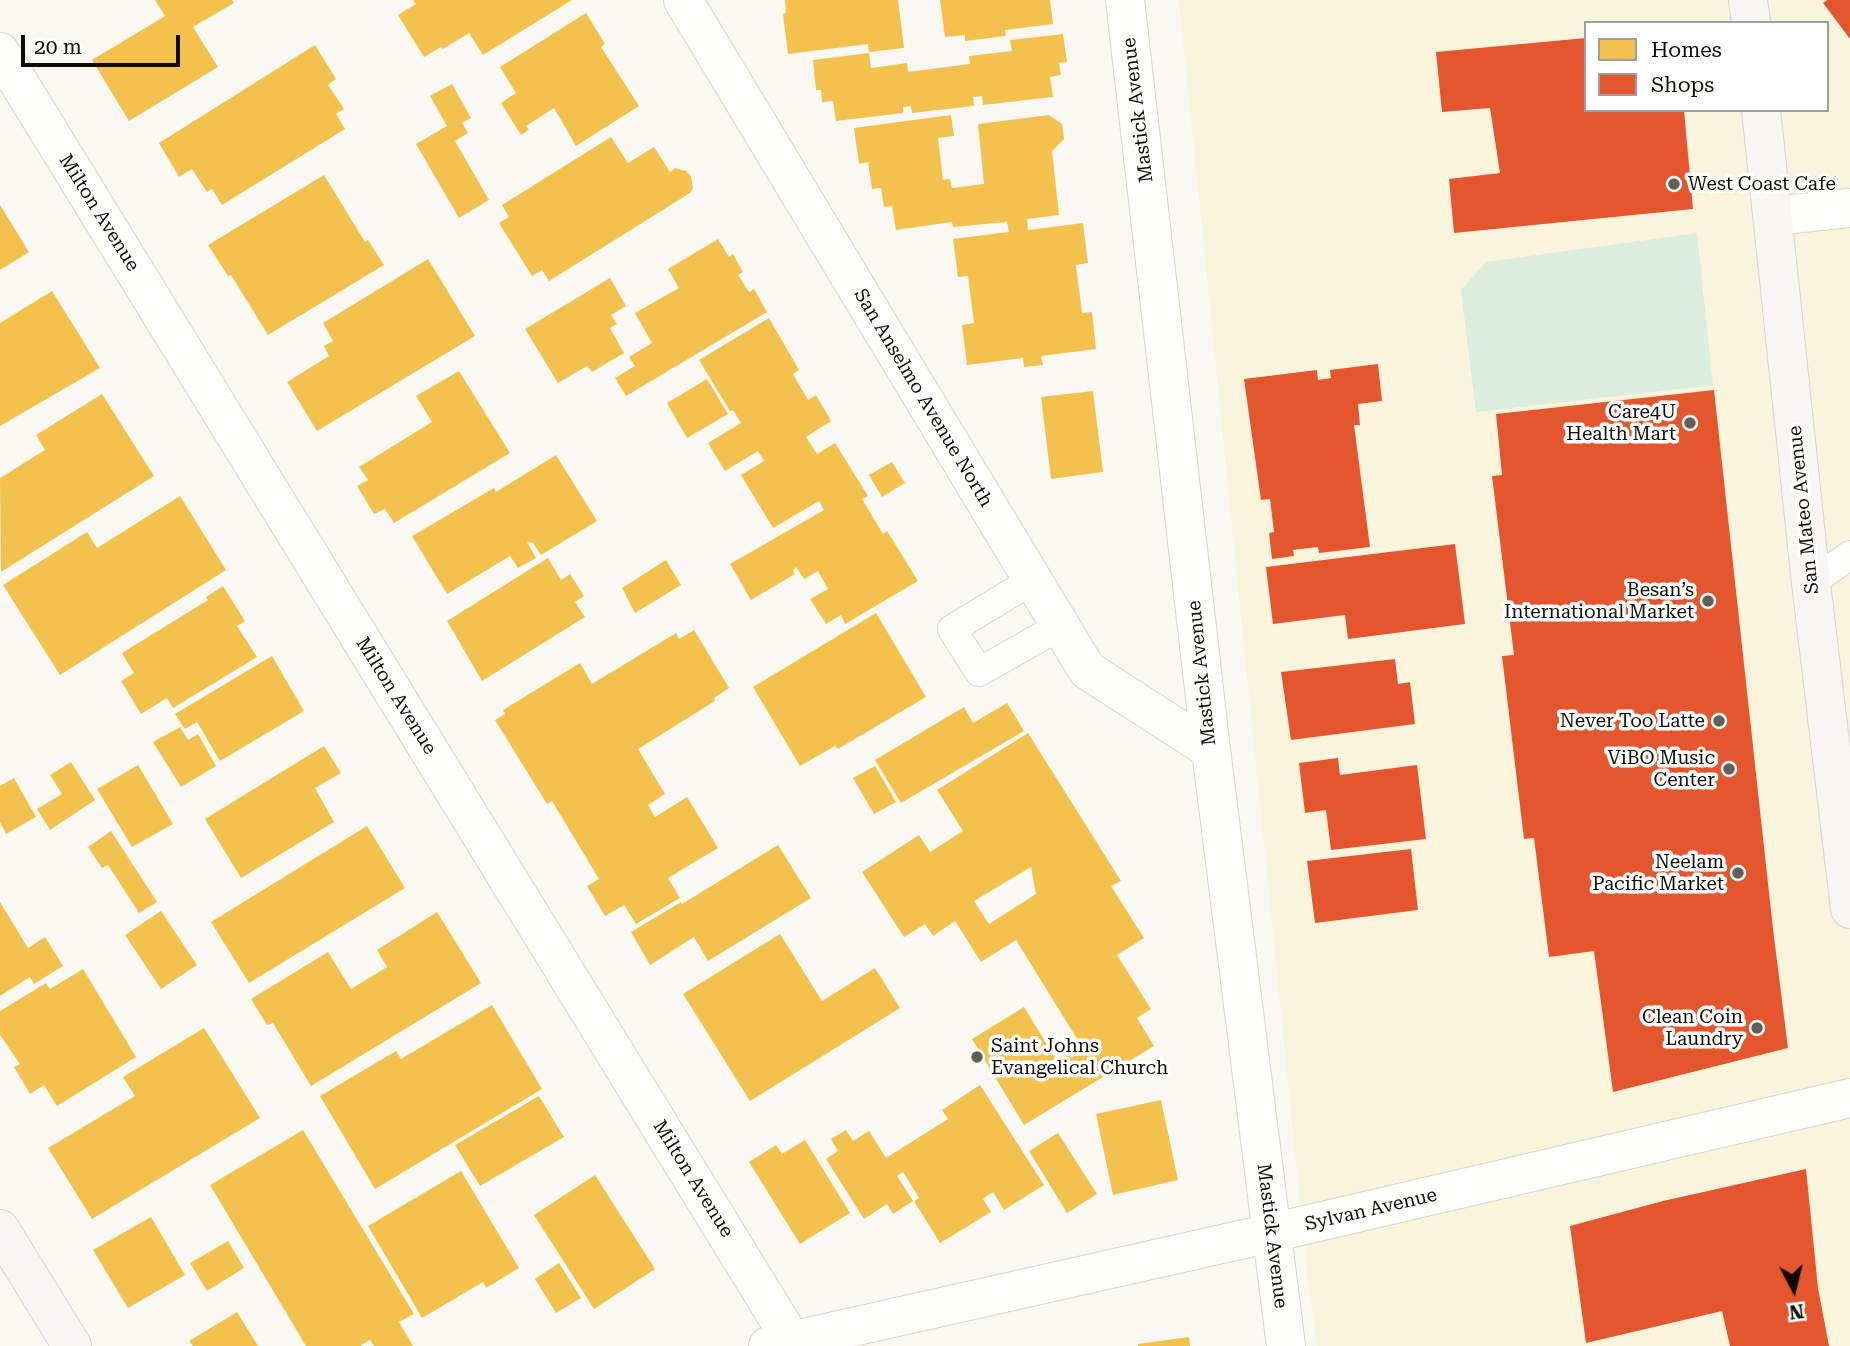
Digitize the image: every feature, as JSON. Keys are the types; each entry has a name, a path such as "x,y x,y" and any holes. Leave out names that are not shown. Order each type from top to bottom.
{"street":[{"name":"San Anselmo Avenue North","path":"683,0 1087,670 1211,750"},
{"name":"Mastick Avenue","path":"1125,0 1211,750 1286,1346"},
{"path":"1748,0 1751,21"},
{"name":"Milton Avenue","path":"0,52 780,1343"},
{"name":"San Mateo Avenue","path":"1761,112 1811,583 1850,909"},
{"path":"1774,215 1850,208"},
{"name":"Sylvan Avenue","path":"780,1343 1271,1233 1850,1098"},
{"path":"0,1229 72,1346"}],"lane":[{"path":"1811,583 1850,555"},
{"path":"1033,580 952,629 979,672 1060,626"}],"shaded area":[{"path":"1179,0 1850,0 1850,1346 1317,1346 1307,1274"}],"green space":[{"path":"1697,233 1713,385 1476,412 1461,290 1486,262"}],"building: Homes":[{"path":"155,0 232,0 234,3 193,27 218,67 129,121 92,60 165,16"},
{"path":"413,0 572,0 483,55 469,33 424,57 398,15 416,4"},
{"path":"785,0 898,0 904,48 869,52 868,44 788,54 783,14 786,13"},
{"path":"940,0 1050,0 1053,24 1005,30 1006,36 965,41 965,35 945,37"},
{"path":"586,13 605,44 601,47 639,106 576,146 554,108 526,126 529,130 521,135 501,103 516,93 500,67"},
{"path":"1063,34 1067,62 1059,63 1061,75 1050,77 1053,97 983,105 982,96 973,97 974,106 912,113 911,106 903,107 903,113 836,121 833,101 822,102 821,90 816,90 813,60 869,53 871,68 907,63 908,72 970,64 969,56 1012,51 1010,40"},
{"path":"315,45 336,79 328,85 344,109 336,114 345,129 222,205 212,189 207,192 192,169 179,177 159,143"},
{"path":"452,84 471,118 462,123 468,133 455,141 489,200 459,218 416,144 447,126 430,96"},
{"path":"951,115 954,136 938,138 943,180 950,179 952,188 984,184 978,124 1049,115 1062,124 1064,139 1052,151 1059,215 1027,219 1028,230 1083,223 1088,263 1076,265 1082,313 1092,312 1096,349 1041,356 1043,365 1024,367 1023,358 967,365 962,325 974,323 968,276 958,277 953,239 1009,232 1007,222 953,227 952,222 896,230 892,206 884,207 881,188 872,189 868,162 859,164 854,128"},
{"path":"611,137 628,163 654,147 670,172 675,168 686,171 691,176 693,188 690,193 549,281 542,270 532,276 499,223 509,217 502,205"},
{"path":"324,175 365,242 368,240 384,265 268,335 231,275 228,276 208,245"},
{"path":"0,205 29,252 0,270"},
{"path":"718,239 729,257 733,254 743,272 738,275 749,292 754,289 767,312 626,396 615,378 635,366 629,357 652,343 635,313 679,288 668,269"},
{"path":"428,259 475,336 317,431 287,382 329,356 324,346 333,341 323,323"},
{"path":"610,278 626,306 611,315 617,324 610,328 624,353 592,372 587,366 558,383 525,329"},
{"path":"52,291 100,368 0,426 0,323"},
{"path":"769,318 799,370 793,374 808,400 816,395 831,421 806,437 817,454 835,443 868,496 862,499 883,534 887,531 918,581 845,624 841,615 826,624 810,599 828,589 818,571 804,579 796,567 793,570 795,574 751,600 730,564 824,510 819,501 773,528 741,475 764,461 758,451 725,471 708,443 741,423 733,410 730,411 699,360"},
{"path":"459,371 510,453 394,523 385,509 374,514 357,486 368,480 359,467 432,422 416,396"},
{"path":"707,379 728,414 687,438 667,403"},
{"path":"1093,391 1103,472 1051,479 1041,397"},
{"path":"102,394 154,476 1,572 0,478 45,450 36,435"},
{"path":"556,455 597,521 541,555 533,543 527,542 536,558 518,568 510,556 447,594 412,536 494,488 496,492"},
{"path":"892,462 905,483 882,497 869,475"},
{"path":"180,496 226,570 60,675 3,585 87,532 97,548"},
{"path":"548,558 561,580 570,574 584,596 575,602 585,617 482,681 447,621"},
{"path":"666,560 681,585 635,613 622,588"},
{"path":"223,586 245,621 237,626 257,657 173,708 167,698 141,714 121,681 134,673 122,653 208,600 206,597"},
{"path":"876,613 926,697 838,749 835,746 800,766 753,687"},
{"path":"694,630 729,688 714,698 715,701 638,749 665,794 648,805 655,817 687,797 718,848 668,878 680,898 636,924 624,905 605,916 587,886 599,879 552,801 547,804 495,720 505,714 503,710 580,663 592,684 676,633 679,639"},
{"path":"272,656 304,711 220,761 197,722 185,729 175,714"},
{"path":"1007,703 1024,731 901,803 875,760 964,707 973,723"},
{"path":"180,727 188,740 198,734 216,766 181,787 153,742"},
{"path":"1028,733 1121,881 1111,886 1144,938 1117,955 1151,1009 1137,1018 1154,1046 1024,1125 972,1039 1024,1007 1057,1061 1068,1054 1071,1058 1084,1050 1016,940 981,962 955,921 933,936 925,924 904,937 862,872 919,835 930,852 963,831 937,790","holes":["1031,867 1036,894 989,924 974,901"]},
{"path":"324,746 341,773 315,788 334,822 241,878 205,819"},
{"path":"71,762 95,800 50,830 37,809 62,794 50,775"},
{"path":"138,765 173,824 132,847 97,789"},
{"path":"875,766 896,802 874,814 853,778"},
{"path":"14,778 36,817 6,834 0,822 0,786"},
{"path":"367,826 405,888 249,983 211,922"},
{"path":"111,831 157,902 139,913 108,865 102,868 88,847"},
{"path":"778,845 811,898 708,961 694,937 650,965 631,932"},
{"path":"0,902 28,948 45,937 63,966 34,984 30,977 0,996"},
{"path":"161,911 197,965 161,989 125,935"},
{"path":"437,912 481,983 311,1086 273,1023 267,1025 251,999 328,952 351,989 387,967 377,950"},
{"path":"780,934 822,1001 875,968 900,1008 750,1101 683,994"},
{"path":"83,969 136,1057 57,1106 44,1085 30,1094 14,1067 20,1064 0,1035 0,1011 46,983 50,989"},
{"path":"492,1005 542,1089 375,1189 320,1096 396,1051 401,1059"},
{"path":"204,1028 260,1118 92,1219 48,1148 135,1096 123,1077"},
{"path":"980,1085 1044,1185 1004,1210 993,1192 983,1199 991,1212 940,1243 914,1201 919,1198 903,1172 897,1176 913,1201 893,1214 887,1204 864,1219 826,1159 838,1151 831,1139 846,1130 853,1141 869,1131 886,1158 948,1119 942,1110"},
{"path":"539,1096 564,1137 480,1186 455,1145"},
{"path":"1161,1100 1178,1180 1113,1195 1096,1114"},
{"path":"303,1130 414,1314 399,1322 413,1346 374,1346 370,1340 360,1346 306,1346 210,1185"},
{"path":"1058,1133 1097,1194 1067,1213 1029,1151"},
{"path":"805,1140 850,1213 800,1244 749,1162 776,1145 782,1154"},
{"path":"461,1171 519,1268 486,1288 483,1282 422,1318 368,1226"},
{"path":"595,1175 655,1269 594,1309 534,1215"},
{"path":"151,1217 185,1275 128,1308 93,1250"},
{"path":"228,1241 244,1268 207,1291 190,1263"},
{"path":"559,1263 581,1298 556,1313 535,1279"},
{"path":"237,1312 258,1346 193,1346 189,1341"},
{"path":"1189,1337 1190,1346 1138,1346 1138,1344"}],"building: Shops":[{"path":"1827,0 1850,0 1850,39 1823,3"},
{"path":"1584,38 1584,112 1684,112 1693,209 1454,233 1449,179 1500,173 1490,108 1442,112 1436,52"},
{"path":"1378,364 1382,401 1358,404 1360,425 1354,425 1370,547 1319,553 1318,547 1293,550 1294,556 1272,559 1269,533 1274,532 1270,499 1261,500 1244,379 1317,370 1318,380 1331,378 1330,370"},
{"path":"1714,390 1788,1048 1613,1092 1594,951 1549,957 1534,838 1524,839 1502,656 1514,655 1492,476 1502,475 1496,414"},
{"path":"1455,544 1465,624 1348,639 1345,615 1273,624 1266,567"},
{"path":"1395,659 1398,684 1410,682 1415,724 1291,740 1281,672"},
{"path":"1338,758 1340,775 1417,765 1426,839 1331,850 1326,810 1305,813 1299,763"},
{"path":"1411,849 1418,910 1315,923 1307,861"},
{"path":"1806,1169 1818,1288 1829,1346 1730,1346 1722,1311 1586,1343 1570,1226 1663,1201"}],"place":[{"name":"West Coast Cafe","path":"1674,184"},
{"name":"Care4U Health Mart","path":"1690,423"},
{"name":"Besan’s International Market","path":"1708,601"},
{"name":"Never Too Latte","path":"1719,721"},
{"name":"ViBO Music Center","path":"1729,769"},
{"name":"Neelam Pacific Market","path":"1738,873"},
{"name":"Clean Coin Laundry","path":"1757,1028"},
{"name":"Saint Johns Evangelical Church","path":"977,1057"}]}
